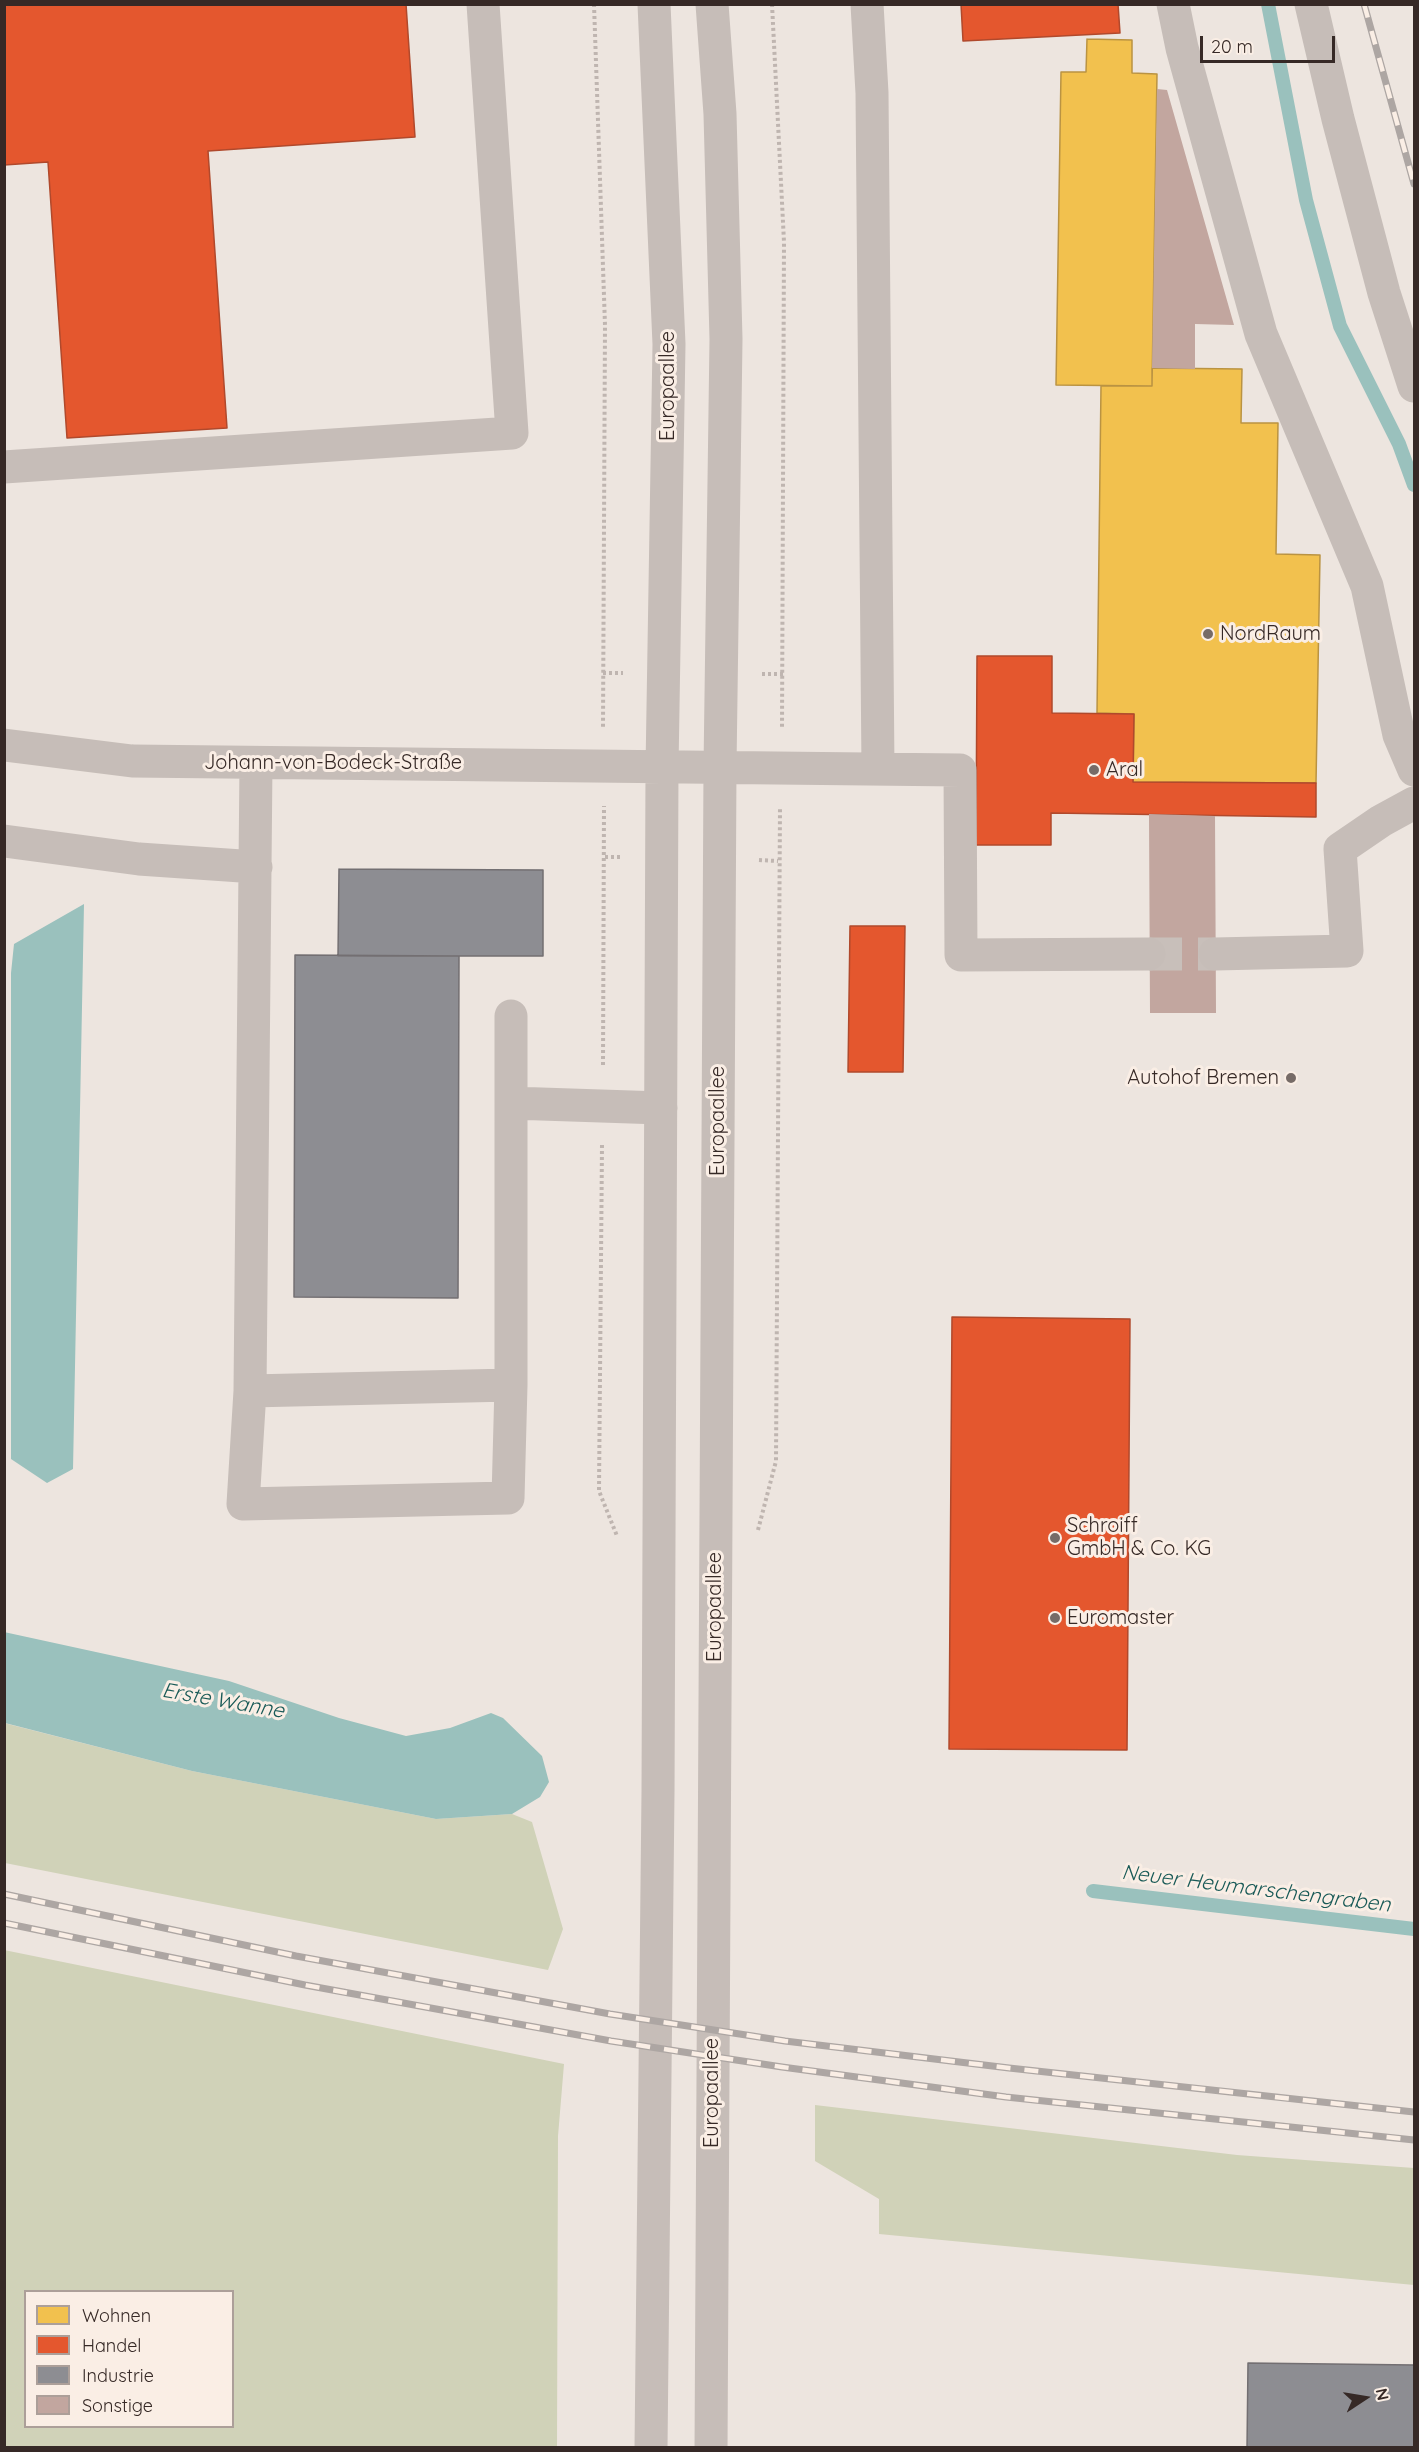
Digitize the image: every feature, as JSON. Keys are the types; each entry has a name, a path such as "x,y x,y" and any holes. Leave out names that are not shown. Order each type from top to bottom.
{"street":[{"path":"4,467 512,432 483,4"},
{"name":"Europaallee","path":"651,2448 662,768 669,344 654,4"},
{"name":"Europaallee","path":"711,2448 720,767 726,339 720,114 712,4"},
{"path":"867,4 872,93 878,769"},
{"path":"1173,4 1182,48 1261,334 1367,586 1399,735 1414,770"},
{"path":"1311,4 1338,119 1384,293 1414,386"},
{"name":"Johann-von-Bodeck-Straße","path":"4,745 132,762 662,768"},
{"path":"256,763 250,1391 243,1504 508,1498 511,1385 511,1016"},
{"path":"662,768 960,771 961,955 1149,954"},
{"path":"1215,954 1347,951 1340,849 1414,802"},
{"path":"4,841 139,859 256,867"},
{"path":"511,1104 661,1108"},
{"path":"250,1391 511,1385"}],"green space":[{"path":"4,1723 192,1771 436,1819 512,1814 532,1822 563,1929 548,1970 5,1863"},
{"path":"4,1950 564,2064 558,2136 557,2447 5,2447"},
{"path":"815,2105 1237,2155 1414,2168 1414,2285 879,2234 879,2199 815,2161"}],"water":[{"path":"84,904 73,1469 47,1483 11,1459 11,973 14,944"},
{"name":"Erste Wanne","path":"4,1632 229,1681 339,1718 406,1736 450,1728 491,1713 503,1718 542,1756 549,1782 540,1797 512,1814 436,1819 192,1771 5,1723"}],"building: Wohnen":[{"path":"1087,39 1132,40 1132,73 1157,74 1152,386 1056,385 1061,72 1086,72"},
{"name":"NordRaum","path":"1152,368 1242,369 1241,423 1278,423 1276,554 1320,555 1316,783 1133,782 1134,714 1097,713 1101,386 1152,386"}],"building: Handel":[{"path":"4,4 406,4 415,137 208,151 227,428 67,438 48,162 4,165"},
{"path":"961,4 1118,4 1120,33 963,41"},
{"path":"977,656 1052,656 1052,713 1134,714 1133,782 1316,783 1316,817 1051,813 1051,845 976,845"},
{"path":"850,926 905,926 903,1072 848,1072"},
{"path":"952,1317 1130,1319 1127,1750 949,1749"}],"building: Industrie":[{"path":"339,869 543,870 543,956 338,956"},
{"path":"295,955 459,956 458,1298 294,1297"},
{"path":"1248,2363 1414,2365 1414,2448 1247,2448"}],"building: Sonstige":[{"path":"1157,89 1167,90 1234,325 1195,324 1195,369 1152,368"},
{"path":"1149,814 1215,816 1216,1013 1150,1013"}],"waterway":[{"name":"Neuer Heumarschengraben","path":"1268,4 1306,200 1340,326 1399,444 1414,485"},
{"name":"Neuer Heumarschengraben","path":"1093,1891 1414,1929"}],"tunnel":[{"path":"1149,954 1215,954"}],"railway":[{"path":"1364,4 1414,184"},
{"path":"4,1894 296,1956 610,2014 785,2041 1414,2112"},
{"path":"4,1923 305,1985 611,2041 1006,2097 1414,2140"}],"place":[{"name":"NordRaum","path":"1208,634"},
{"name":"Aral","path":"1094,770"},
{"name":"Autohof Bremen","path":"1291,1078"},
{"name":"Schroiff GmbH & Co. KG","path":"1055,1538"},
{"name":"Euromaster","path":"1055,1618"}]}
